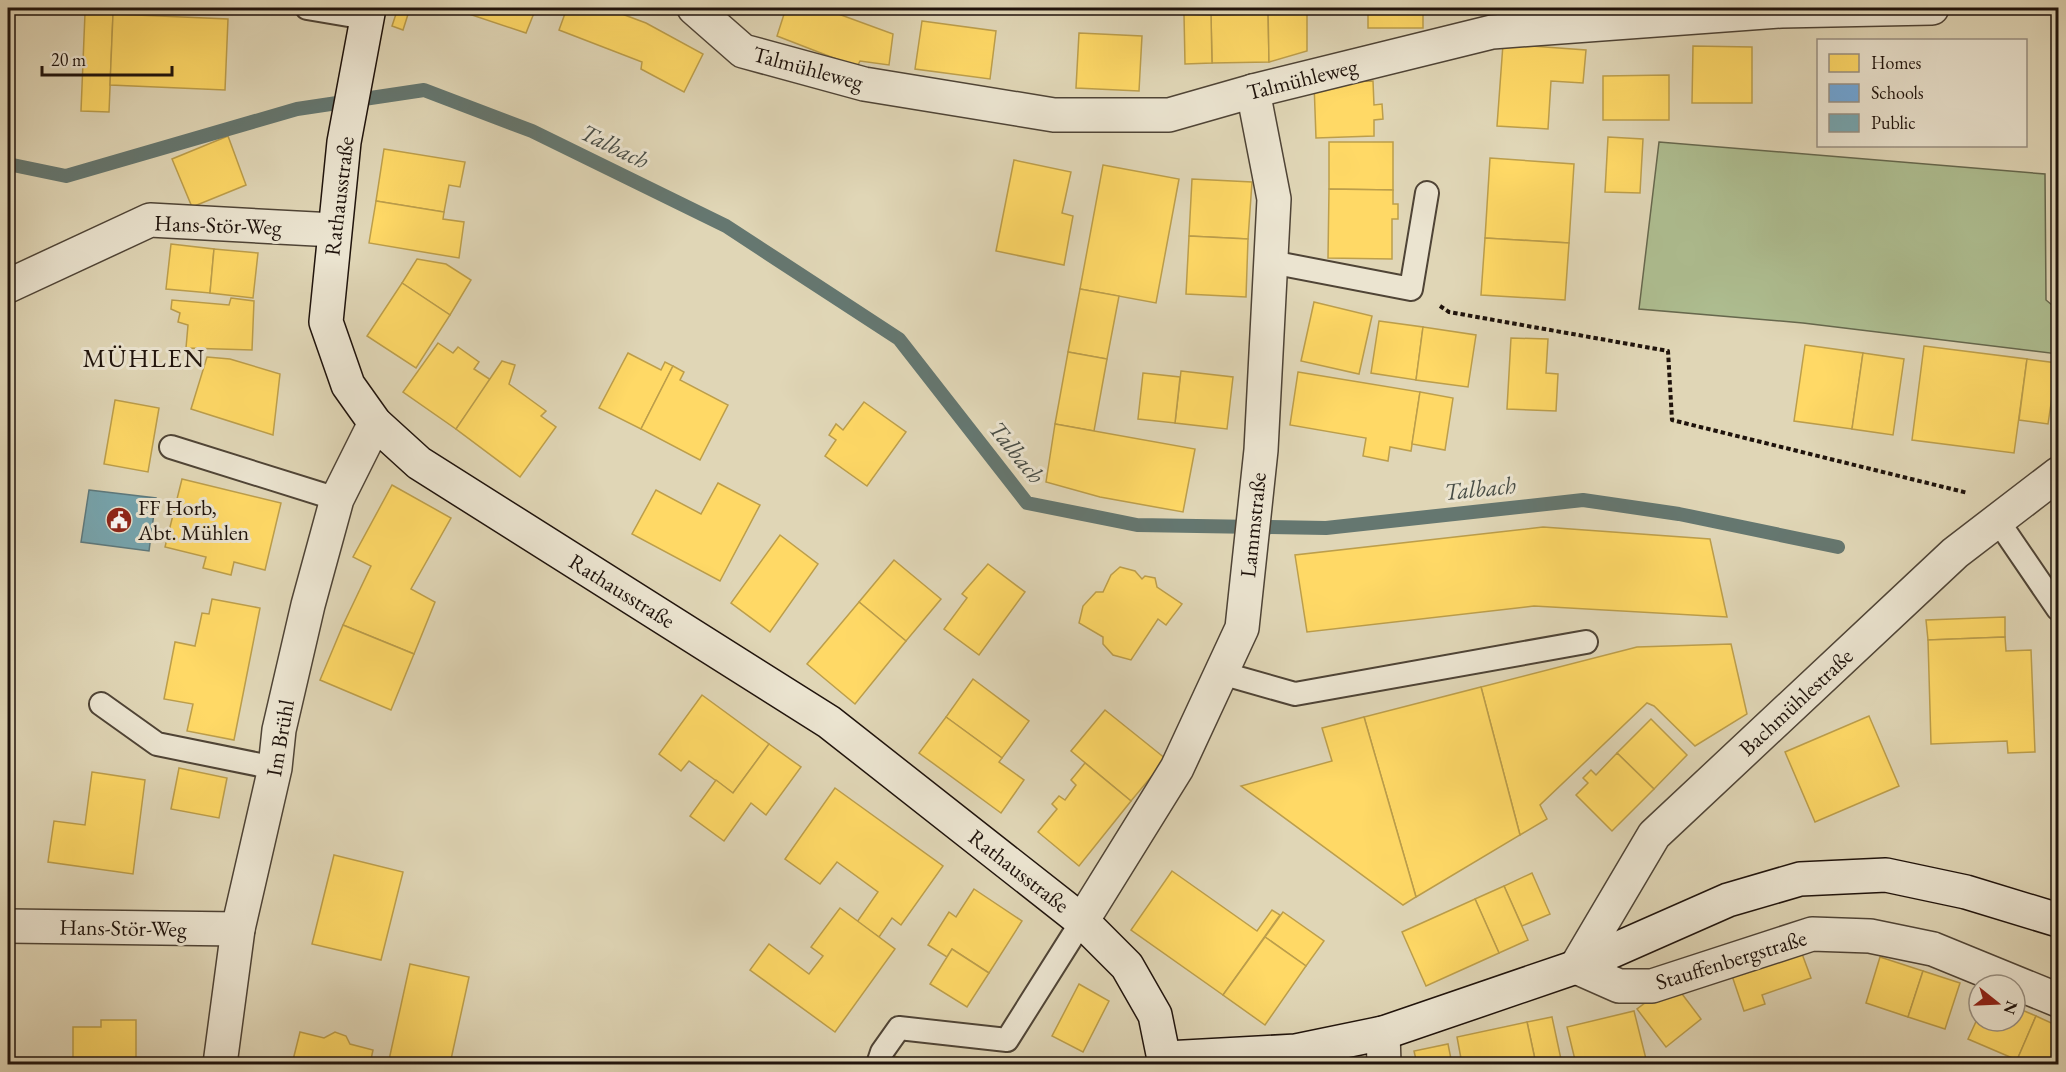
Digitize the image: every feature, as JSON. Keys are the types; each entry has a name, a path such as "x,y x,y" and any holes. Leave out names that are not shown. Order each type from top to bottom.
{"street":[{"name":"Talmühleweg","path":"694,8 743,51 864,84 1054,115 1169,114 1492,32 1780,11 1932,8"},
{"name":"Rathausstraße","path":"366,21 344,142 326,322 348,386 375,423 419,463 829,722 1083,921 1126,966 1155,1015 1165,1061"},
{"name":"Lammstraße","path":"1083,921 1177,768 1242,628 1256,492 1274,199 1253,91"},
{"name":"Hans-Stör-Weg","path":"8,286 150,220 334,230"},
{"name":"Im Brühl","path":"220,1065 238,929 275,768 279,730 308,605 337,499 375,423"},
{"name":"Bachmühlestraße","path":"1576,967 1654,835 1954,553 2058,474"},
{"name":"Stauffenbergstraße","path":"1165,1061 1296,1051 1384,1049 1728,900 1800,879 1886,875 1966,892 2058,920"},
{"name":"Hans-Stör-Weg","path":"8,926 238,929"},
{"name":"Stauffenbergstraße","path":"1576,967 1619,986 1652,986 1812,934 1870,936 1932,950 2058,1000"}],"lane":[{"path":"307,8 366,21"},
{"path":"1271,262 1411,289 1427,193"},
{"path":"171,447 337,499"},
{"path":"2008,513 2058,609"},
{"path":"1221,673 1295,694 1586,642"},
{"path":"101,704 157,744 275,768"},
{"path":"878,1065 882,1052 900,1028 1007,1040 1083,921"}],"path":[{"path":"1411,289 1449,312 1668,351 1672,420 2008,513"}],"green space":[{"path":"1659,142 2045,174 2046,300 2058,310 2058,354 1803,323 1639,309"}],"building: Homes":[{"path":"398,8 410,8 403,30 392,26"},
{"path":"451,8 536,8 526,33"},
{"path":"567,8 606,8 646,23 703,54 684,92 641,69 642,62 559,30"},
{"path":"786,8 822,8 893,34 889,65 860,61 857,67 777,36"},
{"path":"1253,8 1268,8 1269,62 1212,63 1211,15 1254,14"},
{"path":"1268,8 1280,8 1280,14 1307,13 1307,51 1269,62"},
{"path":"1368,8 1423,8 1423,28 1368,28"},
{"path":"85,13 113,14 109,112 81,111"},
{"path":"113,14 228,19 225,90 110,85"},
{"path":"1184,14 1211,15 1212,63 1185,64"},
{"path":"922,21 996,31 990,79 915,69"},
{"path":"1079,33 1142,36 1139,91 1076,88"},
{"path":"1503,44 1586,50 1583,83 1551,81 1548,129 1497,126"},
{"path":"1693,46 1752,47 1752,103 1692,103"},
{"path":"1669,75 1669,120 1603,120 1603,76"},
{"path":"1373,81 1374,105 1382,104 1383,119 1374,120 1374,136 1316,138 1314,83"},
{"path":"228,136 246,185 192,207 172,159"},
{"path":"1608,137 1643,139 1640,193 1605,192"},
{"path":"1329,142 1393,142 1393,190 1329,189"},
{"path":"384,149 465,162 460,187 449,185 444,212 376,201"},
{"path":"1490,158 1574,164 1569,243 1485,238"},
{"path":"1014,160 1071,172 1062,213 1073,216 1064,265 996,251"},
{"path":"1103,165 1179,179 1156,303 1080,289"},
{"path":"1192,179 1252,182 1248,239 1189,236"},
{"path":"1329,189 1393,190 1393,204 1398,204 1398,219 1392,219 1392,259 1328,258"},
{"path":"376,201 444,212 443,219 464,222 459,258 369,243"},
{"path":"1189,236 1248,239 1246,297 1186,294"},
{"path":"1485,238 1569,243 1565,300 1481,295"},
{"path":"171,244 214,249 210,293 166,289"},
{"path":"214,249 258,253 253,298 210,293"},
{"path":"417,259 446,264 471,280 450,315 402,283"},
{"path":"402,283 450,315 416,368 367,336"},
{"path":"1080,289 1119,296 1107,359 1068,352"},
{"path":"231,298 254,301 252,350 186,348 188,325 178,322 180,313 171,309 172,300 229,305"},
{"path":"1314,302 1372,316 1359,374 1301,361"},
{"path":"1379,321 1423,327 1416,380 1371,373"},
{"path":"1423,327 1476,335 1468,387 1416,380"},
{"path":"1511,338 1548,339 1546,373 1558,374 1556,411 1507,409"},
{"path":"438,343 453,353 458,347 479,362 474,369 491,380 456,429 403,392"},
{"path":"1805,345 1863,353 1852,429 1794,421"},
{"path":"1924,346 2027,359 2014,453 1912,440"},
{"path":"1068,352 1107,359 1094,431 1055,424"},
{"path":"628,353 661,370 665,362 673,366 641,429 599,408"},
{"path":"1863,353 1904,359 1893,435 1852,429"},
{"path":"207,357 230,359 280,374 273,435 191,409"},
{"path":"2027,359 2057,363 2048,424 2019,420"},
{"path":"502,361 515,365 509,384 546,411 541,416 556,427 520,477 456,429"},
{"path":"673,366 684,372 680,380 728,405 700,460 641,429"},
{"path":"1181,371 1233,377 1227,429 1175,423"},
{"path":"1298,372 1420,392 1411,451 1390,447 1388,461 1363,456 1366,438 1290,425"},
{"path":"1143,373 1180,377 1175,423 1138,419"},
{"path":"1420,392 1453,398 1445,450 1412,444"},
{"path":"115,400 159,408 148,472 104,464"},
{"path":"864,402 906,432 867,486 825,456 836,440 829,435 836,424 843,430"},
{"path":"1055,424 1195,449 1183,512 1100,497 1046,482"},
{"path":"182,479 281,503 265,570 234,562 231,575 203,568 206,557 165,547"},
{"path":"718,483 760,505 720,581 632,534 656,490 701,514"},
{"path":"392,485 451,518 411,589 435,602 414,654 343,625 371,566 353,557"},
{"path":"1543,527 1710,539 1727,617 1534,606 1307,632 1295,555"},
{"path":"780,535 818,564 770,632 731,603"},
{"path":"894,560 941,599 906,641 859,602"},
{"path":"988,564 1025,592 979,655 944,629 967,598 962,594"},
{"path":"1120,567 1135,571 1142,579 1145,576 1155,578 1157,587 1182,604 1166,625 1158,619 1131,660 1113,655 1103,644 1103,637 1079,623 1083,606 1096,592 1103,592 1111,575"},
{"path":"212,599 260,608 234,740 187,731 193,704 164,699 175,642 195,646 202,613 209,614"},
{"path":"859,602 906,641 855,704 807,664"},
{"path":"2005,617 2005,637 1928,640 1926,620"},
{"path":"343,625 414,654 391,710 320,680"},
{"path":"2005,637 2006,651 2031,650 2035,752 2008,753 2007,741 1931,744 1928,640"},
{"path":"1731,644 1747,714 1695,746 1654,706 1647,703 1540,805 1547,819 1520,835 1481,687 1637,647"},
{"path":"973,679 1029,721 1002,758 946,717"},
{"path":"1481,687 1520,835 1416,897 1364,717"},
{"path":"702,695 769,744 733,793 689,761 681,771 659,754"},
{"path":"1105,710 1166,759 1131,801 1071,751"},
{"path":"1869,716 1899,786 1815,822 1785,752"},
{"path":"946,717 1002,758 999,762 1024,780 1001,813 919,753"},
{"path":"1364,717 1416,897 1403,905 1241,786 1332,761 1322,728"},
{"path":"1651,719 1687,755 1654,789 1617,753"},
{"path":"769,744 801,767 766,815 751,803 724,841 690,816 716,780 733,793"},
{"path":"1617,753 1654,789 1612,831 1576,795 1588,783 1583,778 1591,770 1596,775"},
{"path":"1085,763 1131,801 1079,866 1038,832 1057,809 1052,804 1059,796 1065,800 1076,785 1071,780"},
{"path":"179,768 227,778 219,818 171,809"},
{"path":"92,772 145,780 133,874 48,862 54,821 85,825"},
{"path":"835,788 943,866 901,925 892,918 879,937 857,922 878,892 837,862 820,884 785,859"},
{"path":"334,855 403,872 381,960 312,944"},
{"path":"1172,871 1257,931 1272,910 1280,915 1223,995 1131,930"},
{"path":"1532,873 1550,914 1522,926 1504,886"},
{"path":"1504,886 1528,940 1499,953 1475,899"},
{"path":"974,889 1022,921 989,973 952,949 947,957 928,945 949,912 956,917"},
{"path":"1475,899 1499,953 1426,986 1402,932"},
{"path":"840,908 895,949 835,1032 750,970 769,944 809,974 823,956 811,947"},
{"path":"1283,912 1324,941 1306,966 1265,937"},
{"path":"1265,937 1306,966 1265,1025 1223,995"},
{"path":"1798,943 1811,978 1762,995 1765,1004 1744,1011 1729,967"},
{"path":"952,949 989,973 967,1007 930,984"},
{"path":"1880,957 1923,971 1908,1017 1866,1003"},
{"path":"410,964 469,977 450,1064 409,1064 389,1060"},
{"path":"1923,971 1960,983 1945,1029 1908,1017"},
{"path":"1673,982 1701,1019 1666,1047 1637,1009"},
{"path":"1079,984 1109,1001 1083,1052 1052,1036"},
{"path":"1634,1011 1647,1063 1576,1064 1567,1027"},
{"path":"2027,1012 2036,1016 2017,1060 1968,1039 1971,1033 2027,1033"},
{"path":"2036,1016 2058,1026 2058,1064 2027,1064 2017,1060"},
{"path":"1552,1017 1562,1064 1536,1064 1527,1022"},
{"path":"101,1020 136,1020 136,1064 73,1064 73,1027 101,1027"},
{"path":"1527,1022 1536,1064 1462,1064 1457,1037"},
{"path":"300,1032 324,1038 335,1032 346,1036 350,1044 373,1050 370,1064 292,1064"},
{"path":"1448,1044 1452,1064 1417,1064 1414,1051"},
{"path":"894,1056 921,1064 891,1064"}],"building: Schools":[{"path":"1481,8 1533,8 1482,12"}],"building: Public":[{"name":"FF Horb, Abt. Mühlen","path":"89,490 156,498 149,551 81,542"}],"waterway":[{"name":"Talbach","path":"8,164 66,176 297,109 424,90 532,131 726,226 899,339 1027,503 1137,525 1326,528 1583,500 1679,514 1838,547"}],"place":[{"name":"FF Horb, Abt. Mühlen","path":"119,520"}],"district":[{"name":"MÜHLEN","path":"144,358"}]}
